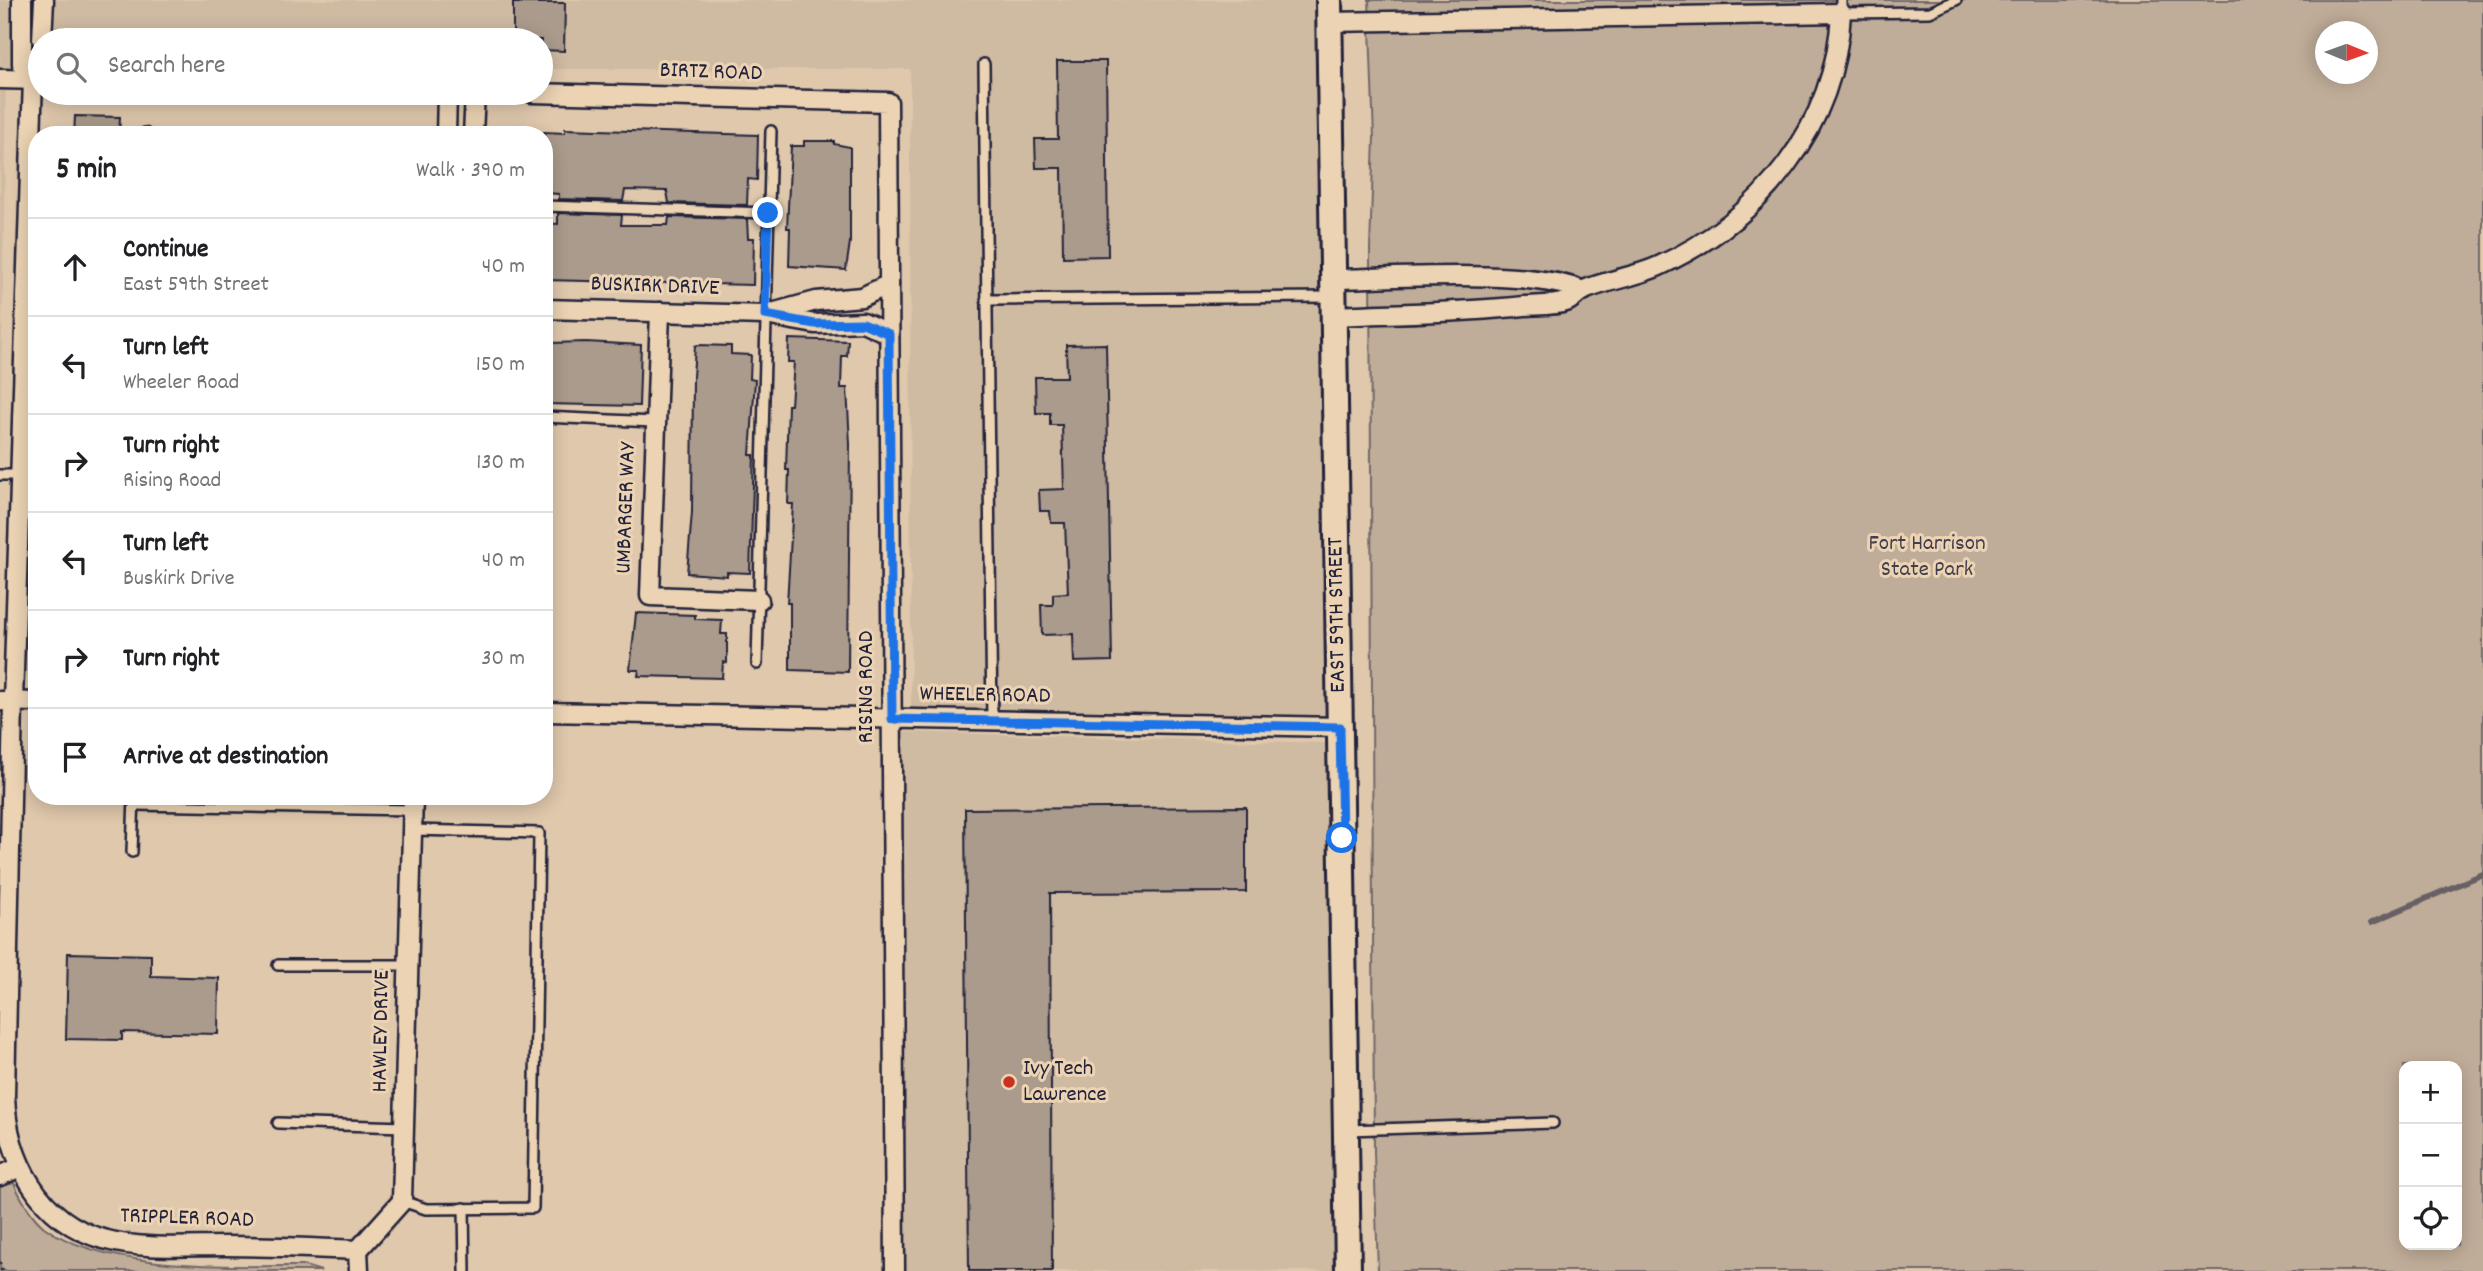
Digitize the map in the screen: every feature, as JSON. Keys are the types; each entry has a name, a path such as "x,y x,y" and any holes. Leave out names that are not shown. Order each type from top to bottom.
{"street":[{"path":"22,0 22,64 28,70"},
{"path":"43,28 44,0"},
{"path":"1329,11 1841,7 1834,62 1812,122 1797,151 1764,194 1731,224 1675,258 1622,280 1583,290 1566,302 1491,310 1333,297"},
{"name":"EAST 59TH STREET","path":"1329,11 1348,1271"},
{"path":"0,79 28,80"},
{"name":"BIRTZ ROAD","path":"553,94 888,102"},
{"name":"RISING ROAD","path":"888,102 895,1271"},
{"name":"TRIPPLER ROAD","path":"36,105 36,126"},
{"path":"446,126 447,105"},
{"path":"473,126 474,105"},
{"path":"1333,297 1494,278 1568,284 1583,290"},
{"name":"BUSKIRK DRIVE","path":"765,315 816,300 862,297 889,284"},
{"name":"BUSKIRK DRIVE","path":"553,309 765,315 815,324 863,323 889,334"},
{"name":"UMBARGER WAY","path":"660,312 654,422 650,596 759,600"},
{"name":"TRIPPLER ROAD","path":"28,363 7,701 5,1096 8,1129 20,1167 33,1191 47,1206 85,1233 103,1239 143,1245 359,1250"},
{"path":"7,701 28,702"},
{"name":"WHEELER ROAD","path":"553,712 1340,727"},
{"name":"HAWLEY DRIVE","path":"402,1201 413,805"},
{"path":"0,1176 20,1167"},
{"path":"359,1271 359,1250 402,1201"}],"lane":[{"path":"1841,7 1930,12 1956,0"},
{"path":"984,64 992,721"},
{"path":"757,664 771,131"},
{"path":"553,206 768,213"},
{"path":"986,300 1333,297"},
{"path":"553,417 654,422"},
{"path":"0,475 20,475"},
{"path":"132,852 134,805"},
{"path":"402,1201 426,1209 533,1208 539,833 412,830"},
{"path":"278,965 409,965"},
{"path":"278,1123 404,1126"},
{"path":"1346,1130 1553,1123"},
{"path":"464,1208 465,1271"}],"path":[{"path":"0,1262 2,1271"}],"shaded area":[{"path":"0,0 1315,0 1325,715 911,710 910,69 553,69 553,28 28,28 28,69 6,70 0,463"},
{"path":"902,732 1327,743 1336,1271 904,1271"}],"green space":[{"name":"Fort Harrison State Park","path":"1369,0 2483,0 2483,1271 1378,1271 1374,1152 1370,248 1374,138"},
{"path":"14,1183 26,1206 44,1227 69,1241 99,1252 168,1263 305,1266 321,1271 0,1271 0,1187"}],"building":[{"path":"513,3 565,3 564,51 553,51 553,28 513,28"},
{"path":"1057,61 1106,61 1108,256 1063,257 1062,168 1036,168 1035,139 1058,139"},
{"path":"75,116 120,117 120,126 74,126"},
{"path":"565,129 758,135 757,180 748,179 747,205 669,203 667,191 625,190 623,201 559,199 559,194 553,194 553,132 565,133"},
{"path":"804,141 834,141 834,144 850,147 850,242 846,270 789,266 790,228 787,228 791,146 804,146"},
{"path":"558,213 622,215 621,225 668,225 669,217 747,219 748,238 754,238 753,285 553,280 553,224 558,224"},
{"path":"789,339 848,341 847,356 842,356 841,388 847,388 850,444 848,672 790,670 790,603 787,603 793,504 788,504 789,470 786,470 788,405 791,405 794,362 788,362"},
{"path":"553,343 641,345 639,406 553,404"},
{"path":"1106,344 1112,661 1074,662 1073,634 1042,635 1041,605 1053,605 1053,594 1068,593 1065,523 1051,523 1050,511 1040,511 1039,490 1064,489 1062,425 1050,425 1050,413 1036,413 1035,377 1067,377 1066,345"},
{"path":"695,346 731,346 731,354 751,355 750,379 755,380 750,455 754,455 750,573 727,572 727,576 687,573 692,512 693,377"},
{"path":"636,613 695,615 695,619 722,620 721,634 727,634 727,663 723,662 722,678 638,676 639,670 630,670"},
{"name":"Ivy Tech Lawrence","path":"1246,807 1246,892 1050,893 1052,1271 969,1271 965,809"},
{"path":"68,953 151,955 151,976 219,978 218,1034 122,1032 122,1040 66,1039"}],"waterway":[{"path":"2372,922 2483,874"}],"place":[{"name":"Ivy Tech Lawrence","path":"1009,1082"}],"route":[{"path":"768,213 765,315 815,324 863,323 889,334 892,719 1340,727 1342,838"}]}
